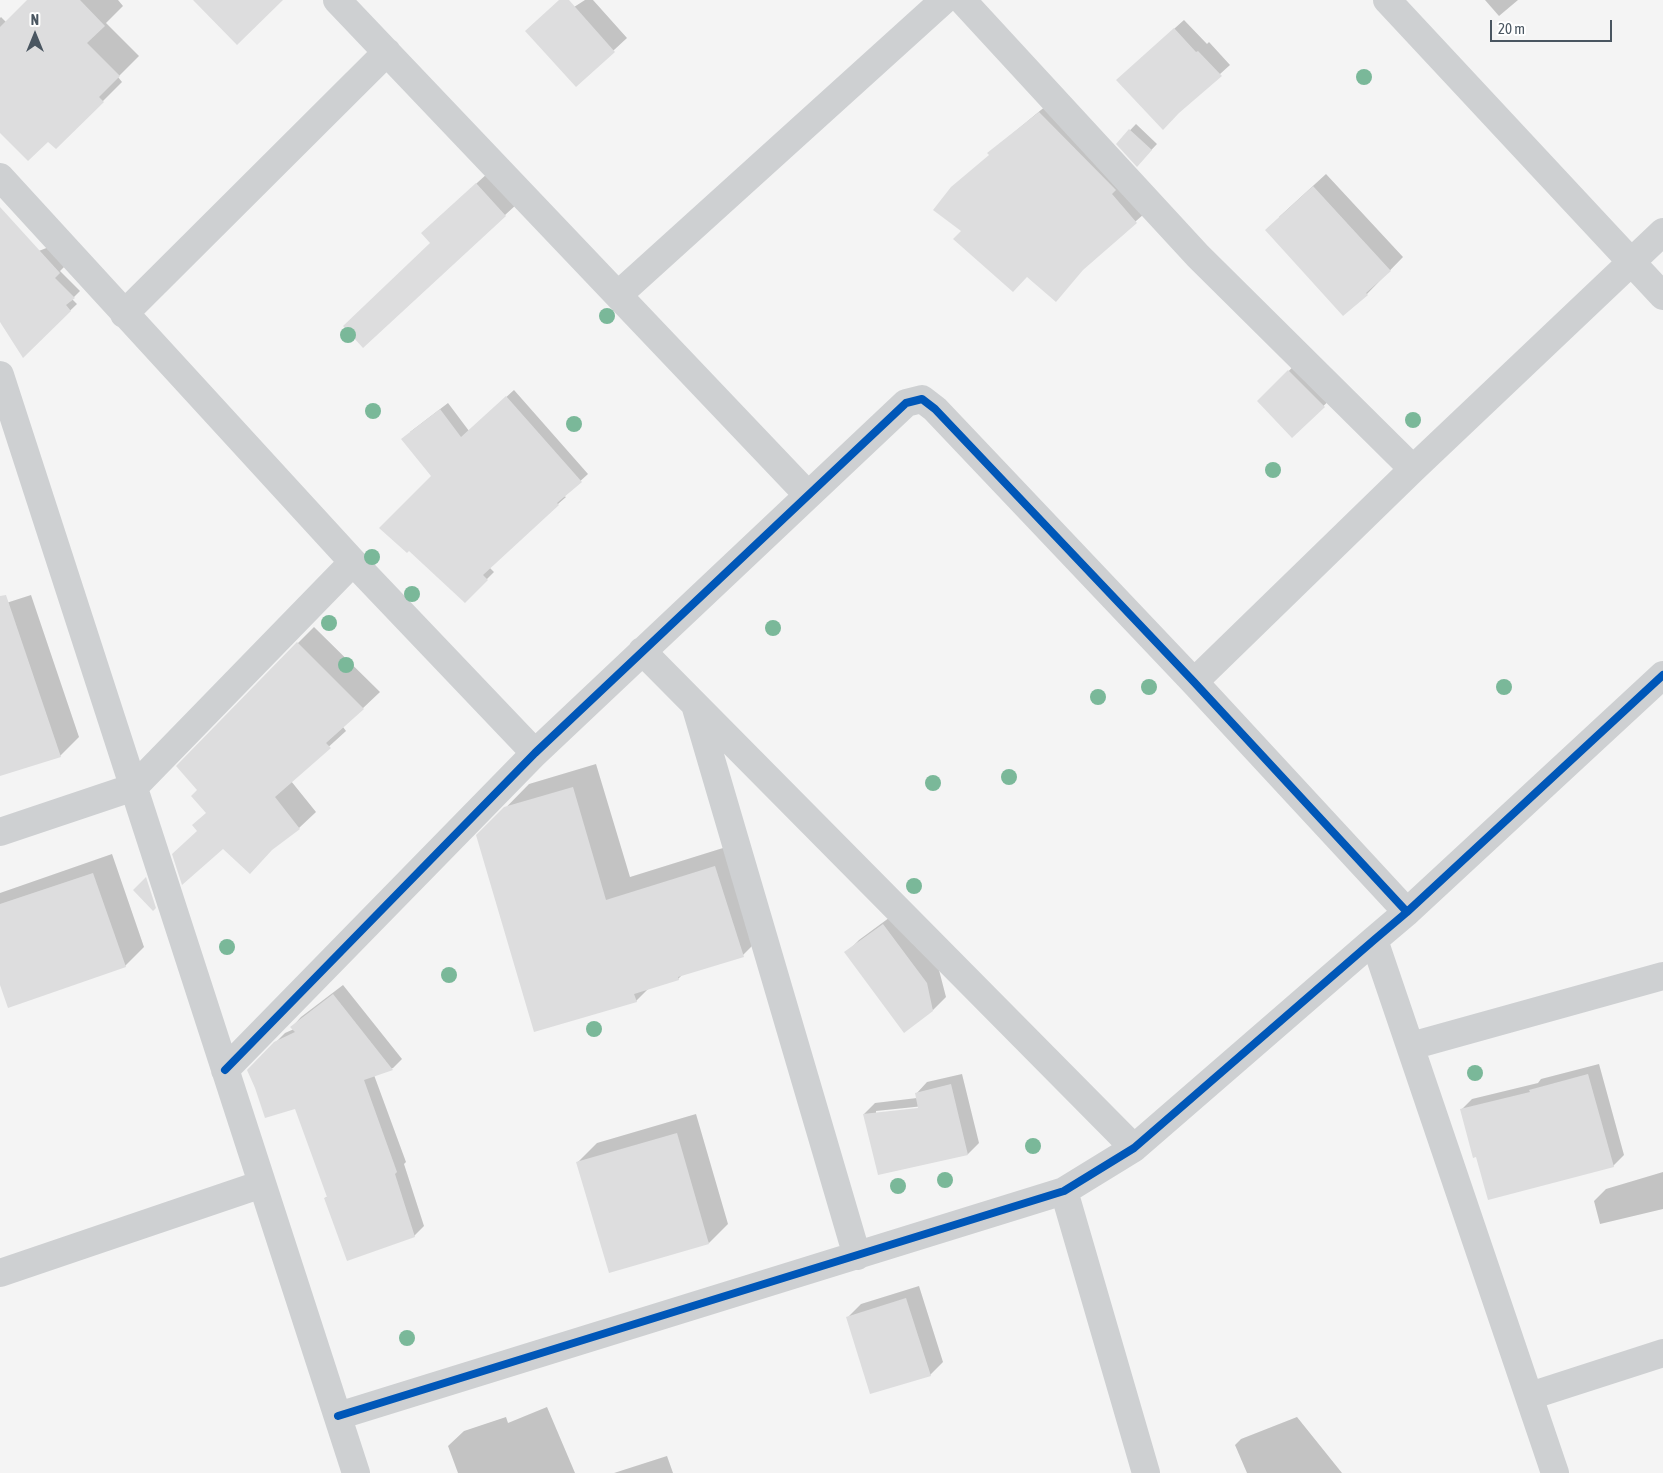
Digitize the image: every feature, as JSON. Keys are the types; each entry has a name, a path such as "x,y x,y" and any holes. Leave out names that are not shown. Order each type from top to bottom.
{"street":[{"path":"337,0 807,494"},
{"path":"618,294 944,0"},
{"path":"962,0 1198,256 1413,469"},
{"path":"1387,0 1663,296"},
{"path":"124,314 387,52"},
{"path":"0,177 353,562 535,753"},
{"path":"1194,682 1413,469 1663,232"},
{"path":"0,375 356,1473"},
{"path":"225,1070 535,753 807,494 906,403 922,399 935,409 1194,682 1407,912"},
{"path":"0,832 134,787 353,562"},
{"path":"642,651 1134,1148"},
{"path":"338,1416 1064,1191 1134,1148 1407,912 1663,674"},
{"path":"695,705 857,1256"},
{"path":"1374,940 1555,1473"},
{"path":"1411,1046 1663,976"},
{"path":"0,1273 262,1184"},
{"path":"1064,1191 1146,1473"},
{"path":"1530,1396 1663,1353"}],"building":[{"path":"27,0 80,0 105,26 87,43 120,76 99,97 104,102 56,149 48,142 28,161 0,133 0,27"},
{"path":"193,0 283,0 237,45"},
{"path":"559,0 569,0 615,52 576,87 525,31"},
{"path":"1174,28 1222,76 1179,113 1163,130 1116,80"},
{"path":"1039,112 1116,190 1112,194 1137,223 1083,270 1056,302 1027,277 1013,292 953,239 961,231 933,210 951,187 989,155 987,153"},
{"path":"1129,129 1152,150 1137,167 1116,144"},
{"path":"476,183 506,216 363,348 343,326 430,243 421,233"},
{"path":"1313,186 1391,271 1366,293 1368,295 1343,316 1265,230"},
{"path":"0,207 60,273 55,278 75,298 66,305 71,311 23,358 0,322"},
{"path":"1288,370 1325,407 1292,438 1257,401"},
{"path":"506,396 582,482 557,503 559,505 483,575 488,580 465,603 409,551 407,553 379,528 431,476 401,439 440,409 461,437"},
{"path":"6,595 61,757 0,776 0,596"},
{"path":"297,642 364,709 326,743 331,748 275,797 300,829 272,850 250,874 223,849 182,885 172,854 197,831 192,825 206,813 191,796 197,790 176,766"},
{"path":"573,787 606,900 715,866 744,957 678,977 679,980 634,994 637,1002 534,1032 476,835 504,807"},
{"path":"93,873 126,967 8,1008 0,985 0,904"},
{"path":"146,877 156,908 153,911 133,890"},
{"path":"883,924 927,983 933,1011 904,1033 844,952"},
{"path":"333,994 393,1070 364,1080 397,1172 395,1174 415,1237 347,1261 324,1198 327,1197 295,1109 265,1118 247,1070 274,1042 295,1032 290,1027"},
{"path":"1588,1074 1614,1167 1488,1200 1476,1157 1473,1158 1460,1109 1530,1092 1529,1090"},
{"path":"951,1084 968,1155 878,1175 863,1114 918,1108 915,1093"},
{"path":"677,1133 709,1244 609,1273 576,1162"},
{"path":"906,1298 931,1376 870,1394 846,1317"}],"cycle path":[{"path":"225,1070 535,753 906,403 922,399 935,409 1194,682 1407,912"},
{"path":"338,1416 1064,1191 1134,1148 1407,912 1663,675"}]}
